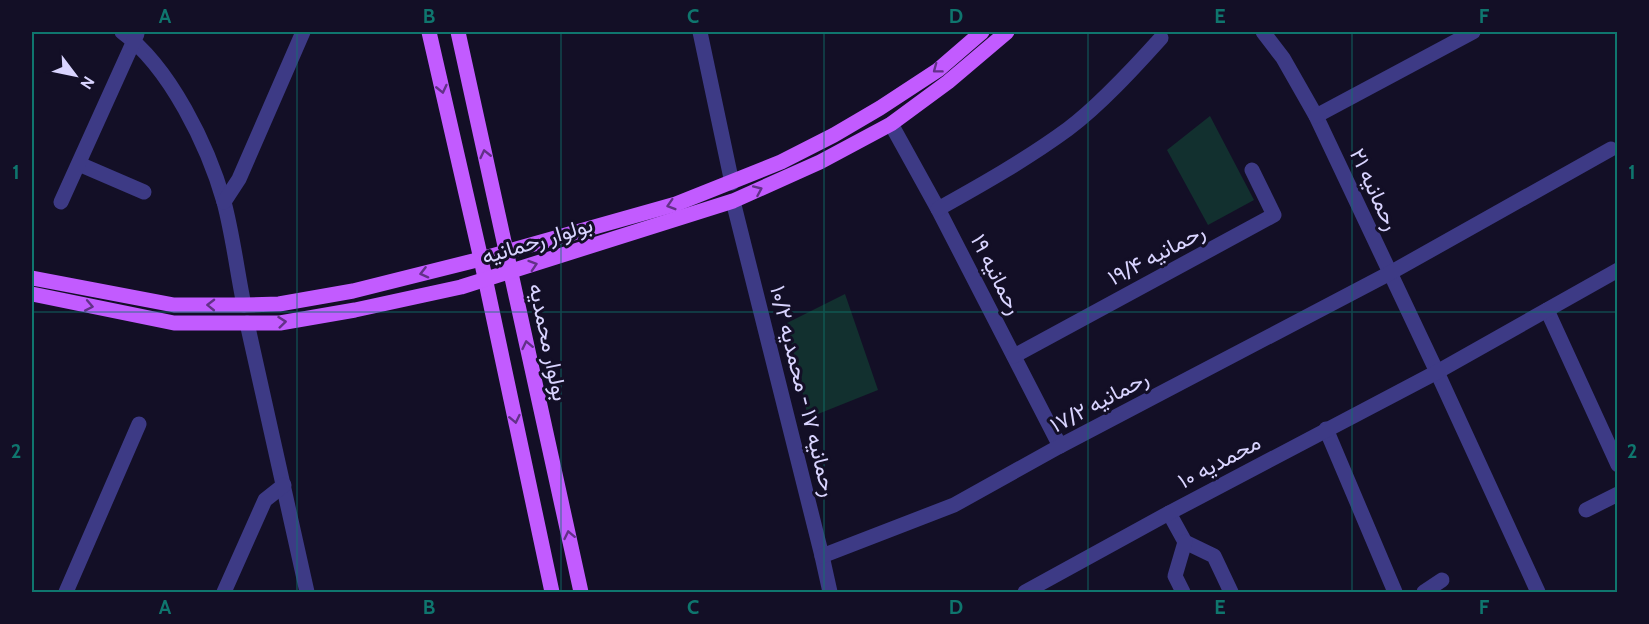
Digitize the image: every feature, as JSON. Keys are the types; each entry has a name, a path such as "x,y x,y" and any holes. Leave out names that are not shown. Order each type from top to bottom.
{"main road":[{"path":"429,32 481,259 552,592"},
{"name":"بولوار محمدیه","path":"458,32 581,592"},
{"name":"بولوار رحمانیه","path":"32,278 174,305 279,304 353,291 481,259 676,204 792,157 880,108 938,70 982,32"},
{"name":"بولوار رحمانیه","path":"32,294 174,323 248,324 280,323 356,310 484,280 733,201 820,162 891,124 948,82 1007,32"}],"street":[{"path":"224,202 239,179 303,32"},
{"path":"700,32 732,183"},
{"name":"رحمانیه ۲۱","path":"1263,32 1283,58 1316,116 1539,590"},
{"path":"1316,116 1473,32"},
{"path":"61,202 132,35 162,73 196,129 224,202 244,305"},
{"path":"938,209 1011,168 1070,127 1132,70 1161,38"},
{"name":"رحمانیه ۱۹","path":"891,124 938,209 1060,446"},
{"name":"رحمانیه ۱۷/۲","path":"822,556 954,505 1060,446 1390,273 1611,149"},
{"path":"79,164 144,192"},
{"name":"رحمانیه ۱۹/۴","path":"1014,356 1274,215 1252,170"},
{"name":"رحمانیه ۱۷ - محمدیه ۱۰/۲","path":"733,201 830,592"},
{"name":"محمدیه ۱۰","path":"1025,592 1326,429 1437,372 1617,270"},
{"path":"1547,309 1617,465"},
{"path":"248,324 307,592"},
{"path":"66,592 86,550 138,424"},
{"path":"1326,429 1395,592"},
{"path":"224,592 266,500 284,485"},
{"path":"1586,510 1617,494"},
{"path":"1169,513 1185,542 1214,556 1231,592"},
{"path":"1183,592 1175,576 1185,542"},
{"path":"1424,592 1443,580"}],"green space":[{"path":"1210,116 1254,200 1208,225 1167,150"},
{"path":"845,294 878,390 808,418 787,323"}]}
